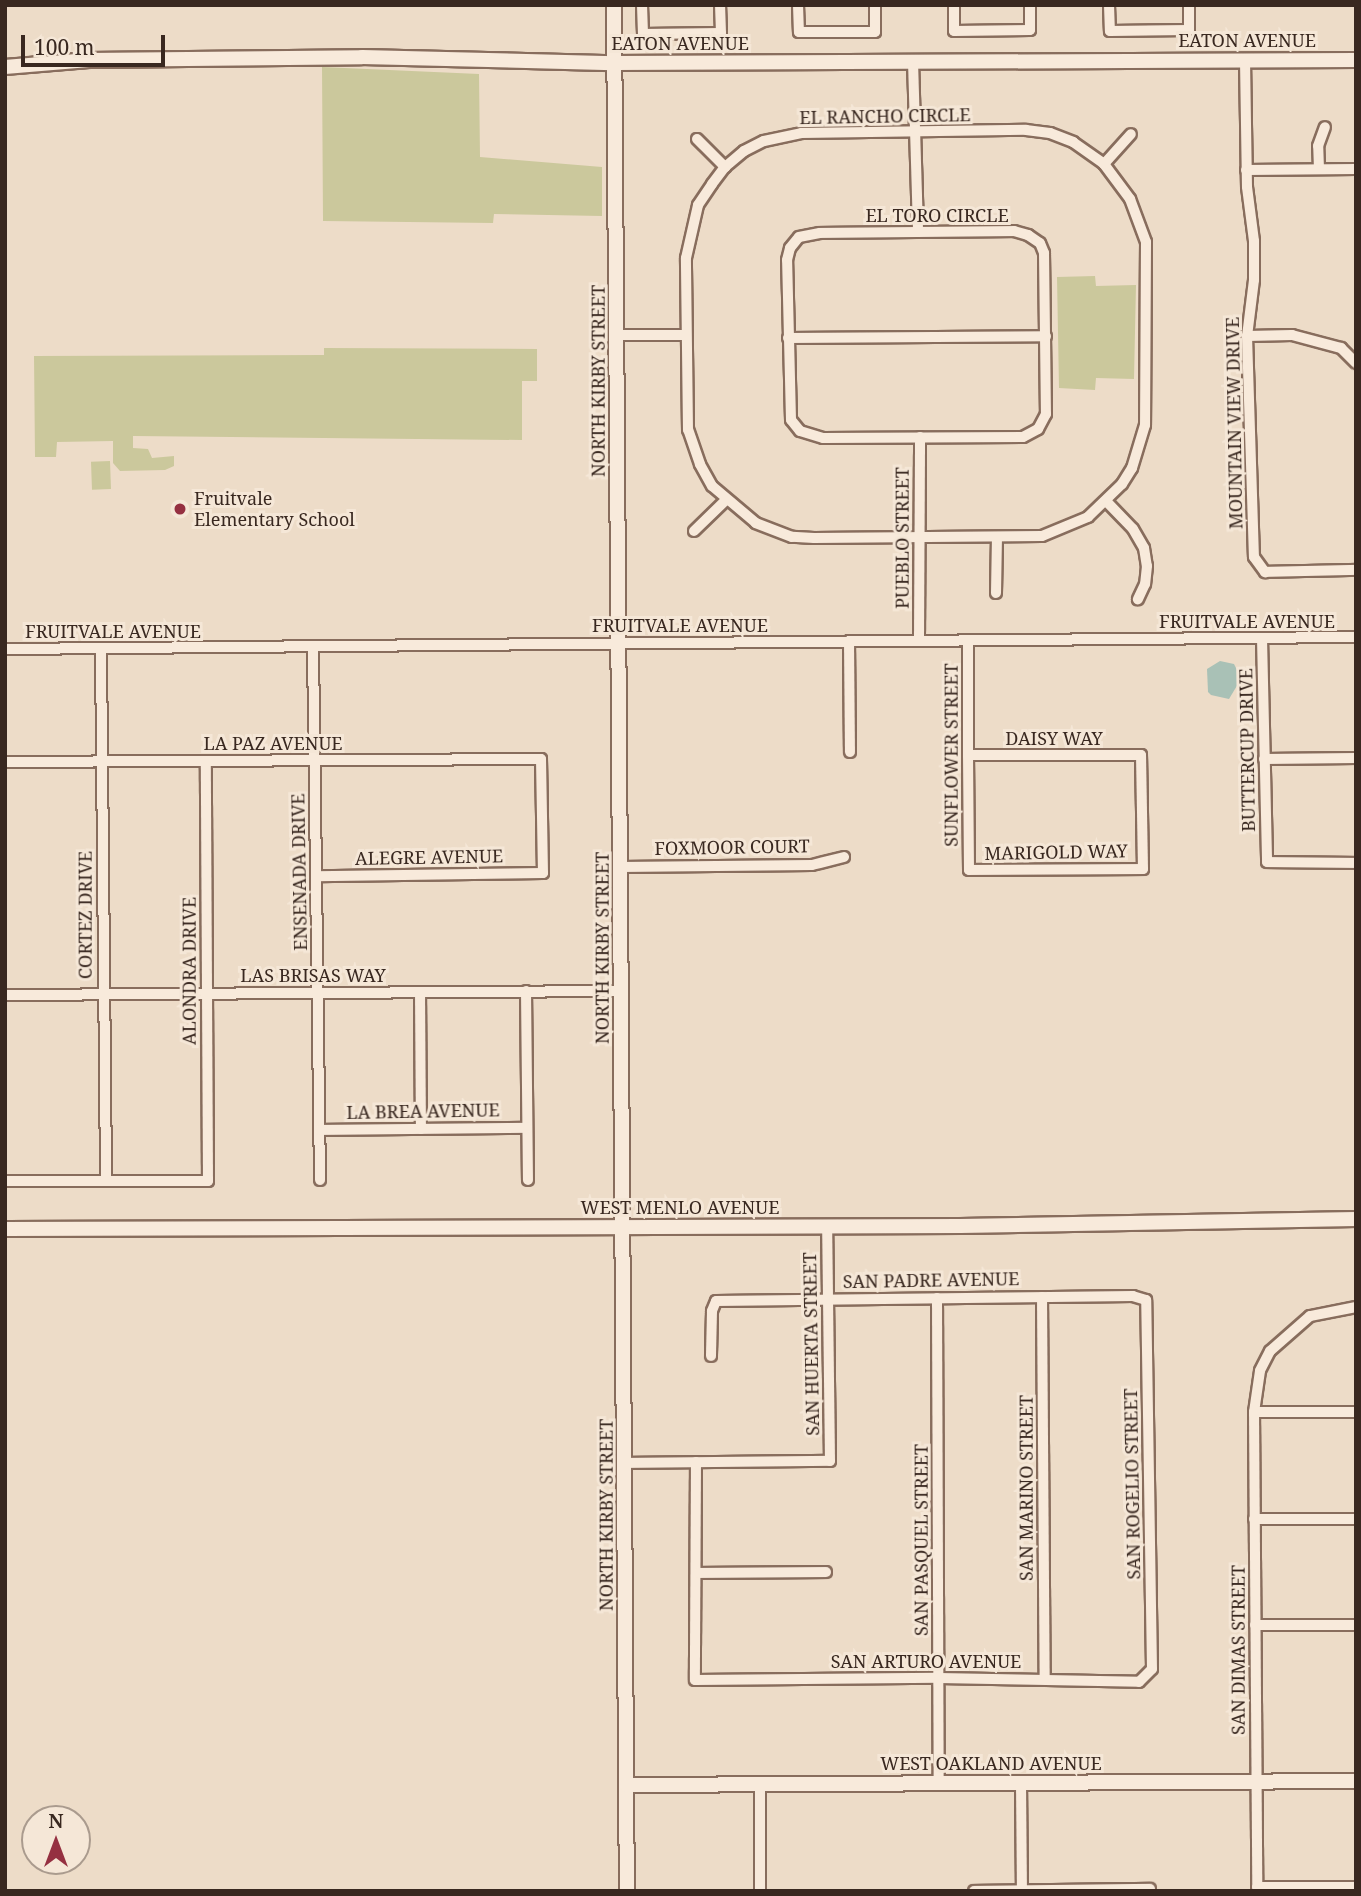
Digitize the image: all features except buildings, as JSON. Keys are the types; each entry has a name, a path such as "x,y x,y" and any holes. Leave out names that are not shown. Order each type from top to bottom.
{"street":[{"name":"NORTH KIRBY STREET","path":"614,5 627,1891"},
{"path":"642,5 643,34 721,33 720,5"},
{"path":"798,5 799,32 875,32 875,5"},
{"path":"954,5 954,31 1030,30 1030,5"},
{"path":"1109,5 1110,31 1189,30 1189,5"},
{"name":"EATON AVENUE","path":"5,67 89,60 362,57 614,63 1356,60"},
{"name":"MOUNTAIN VIEW DRIVE","path":"1245,60 1246,170 1254,241 1254,280 1247,336 1254,557 1265,572 1356,570"},
{"path":"913,61 918,232"},
{"path":"1319,169 1318,146 1325,127"},
{"name":"EL RANCHO CIRCLE","path":"801,133 1050,133 1073,142 1104,164 1130,199 1146,242 1148,267 1146,425 1132,468 1107,502 1088,517 1051,533 997,537 792,537 756,523 712,486 699,464 688,430 686,258 698,205 725,167 744,151 764,141 801,133"},
{"path":"1104,164 1131,134"},
{"path":"697,139 725,167"},
{"path":"1246,170 1356,169"},
{"name":"EL TORO CIRCLE","path":"1014,231 1028,234 1040,243 1044,253 1046,414 1038,429 1023,438 823,438 800,431 791,420 787,260 790,248 799,237 820,233 918,232 1014,231"},
{"path":"617,335 685,335"},
{"path":"1247,336 1292,335 1341,348 1356,363"},
{"path":"788,338 1046,336"},
{"name":"PUEBLO STREET","path":"919,640 920,437"},
{"path":"694,531 726,500"},
{"path":"1107,502 1133,529 1144,548 1147,566 1145,584 1138,598"},
{"path":"996,593 997,537"},
{"name":"FRUITVALE AVENUE","path":"5,649 1356,637"},
{"name":"BUTTERCUP DRIVE","path":"1262,638 1266,862 1356,863"},
{"name":"SUNFLOWER STREET","path":"968,640 969,870"},
{"path":"849,641 850,752"},
{"name":"ENSENADA DRIVE","path":"313,646 320,1180"},
{"name":"CORTEZ DRIVE","path":"101,648 106,1181"},
{"name":"DAISY WAY","path":"968,755 1140,755 1143,869"},
{"path":"1264,759 1356,758"},
{"name":"LA PAZ AVENUE","path":"5,762 541,759 543,873"},
{"name":"ALONDRA DRIVE","path":"106,1181 208,1181 206,761"},
{"name":"FOXMOOR COURT","path":"621,867 813,865 844,857"},
{"name":"MARIGOLD WAY","path":"969,870 1143,869"},
{"name":"ALEGRE AVENUE","path":"316,876 543,873"},
{"name":"LAS BRISAS WAY","path":"5,995 621,990"},
{"path":"526,991 528,1180"},
{"path":"420,992 421,1129"},
{"name":"LA BREA AVENUE","path":"320,1130 527,1128"},
{"path":"5,1181 106,1181"},
{"name":"WEST MENLO AVENUE","path":"5,1228 827,1226 1356,1219"},
{"name":"SAN HUERTA STREET","path":"696,1462 830,1461 827,1226"},
{"name":"SAN PADRE AVENUE","path":"711,1356 712,1311 716,1301 1133,1296 1146,1300"},
{"name":"SAN MARINO STREET","path":"1042,1297 1045,1679"},
{"name":"SAN PASQUEL STREET","path":"937,1298 939,1783"},
{"name":"SAN ROGELIO STREET","path":"1146,1300 1152,1668"},
{"name":"SAN DIMAS STREET","path":"1356,1307 1310,1316 1270,1351 1260,1371 1254,1412 1257,1887 1356,1887"},
{"path":"1254,1412 1356,1412"},
{"path":"624,1463 696,1462 697,1573 826,1572"},
{"path":"1254,1519 1356,1519"},
{"name":"SAN ARTURO AVENUE","path":"697,1573 695,1680 939,1678 1139,1682 1152,1668"},
{"path":"1255,1625 1356,1625"},
{"name":"WEST OAKLAND AVENUE","path":"626,1785 1356,1781"},
{"path":"1021,1782 1022,1890"},
{"path":"760,1784 760,1891"},
{"path":"974,1891 1150,1889"}],"shaded area":[{"path":"322,67 479,74 480,157 602,167 602,216 494,214 493,223 323,221"},
{"path":"1095,276 1096,286 1136,285 1134,379 1096,378 1095,390 1059,388 1057,277"},
{"path":"324,348 537,349 537,381 522,381 522,440 133,436 133,448 148,449 152,458 174,456 174,466 165,470 120,471 113,463 113,441 57,442 56,457 35,457 34,356 324,355"},
{"path":"110,461 111,489 92,490 91,462"},
{"path":"1220,661 1234,664 1237,670 1238,684 1229,699 1208,692 1207,669"}],"place":[{"name":"Fruitvale Elementary School","path":"180,509"}]}
